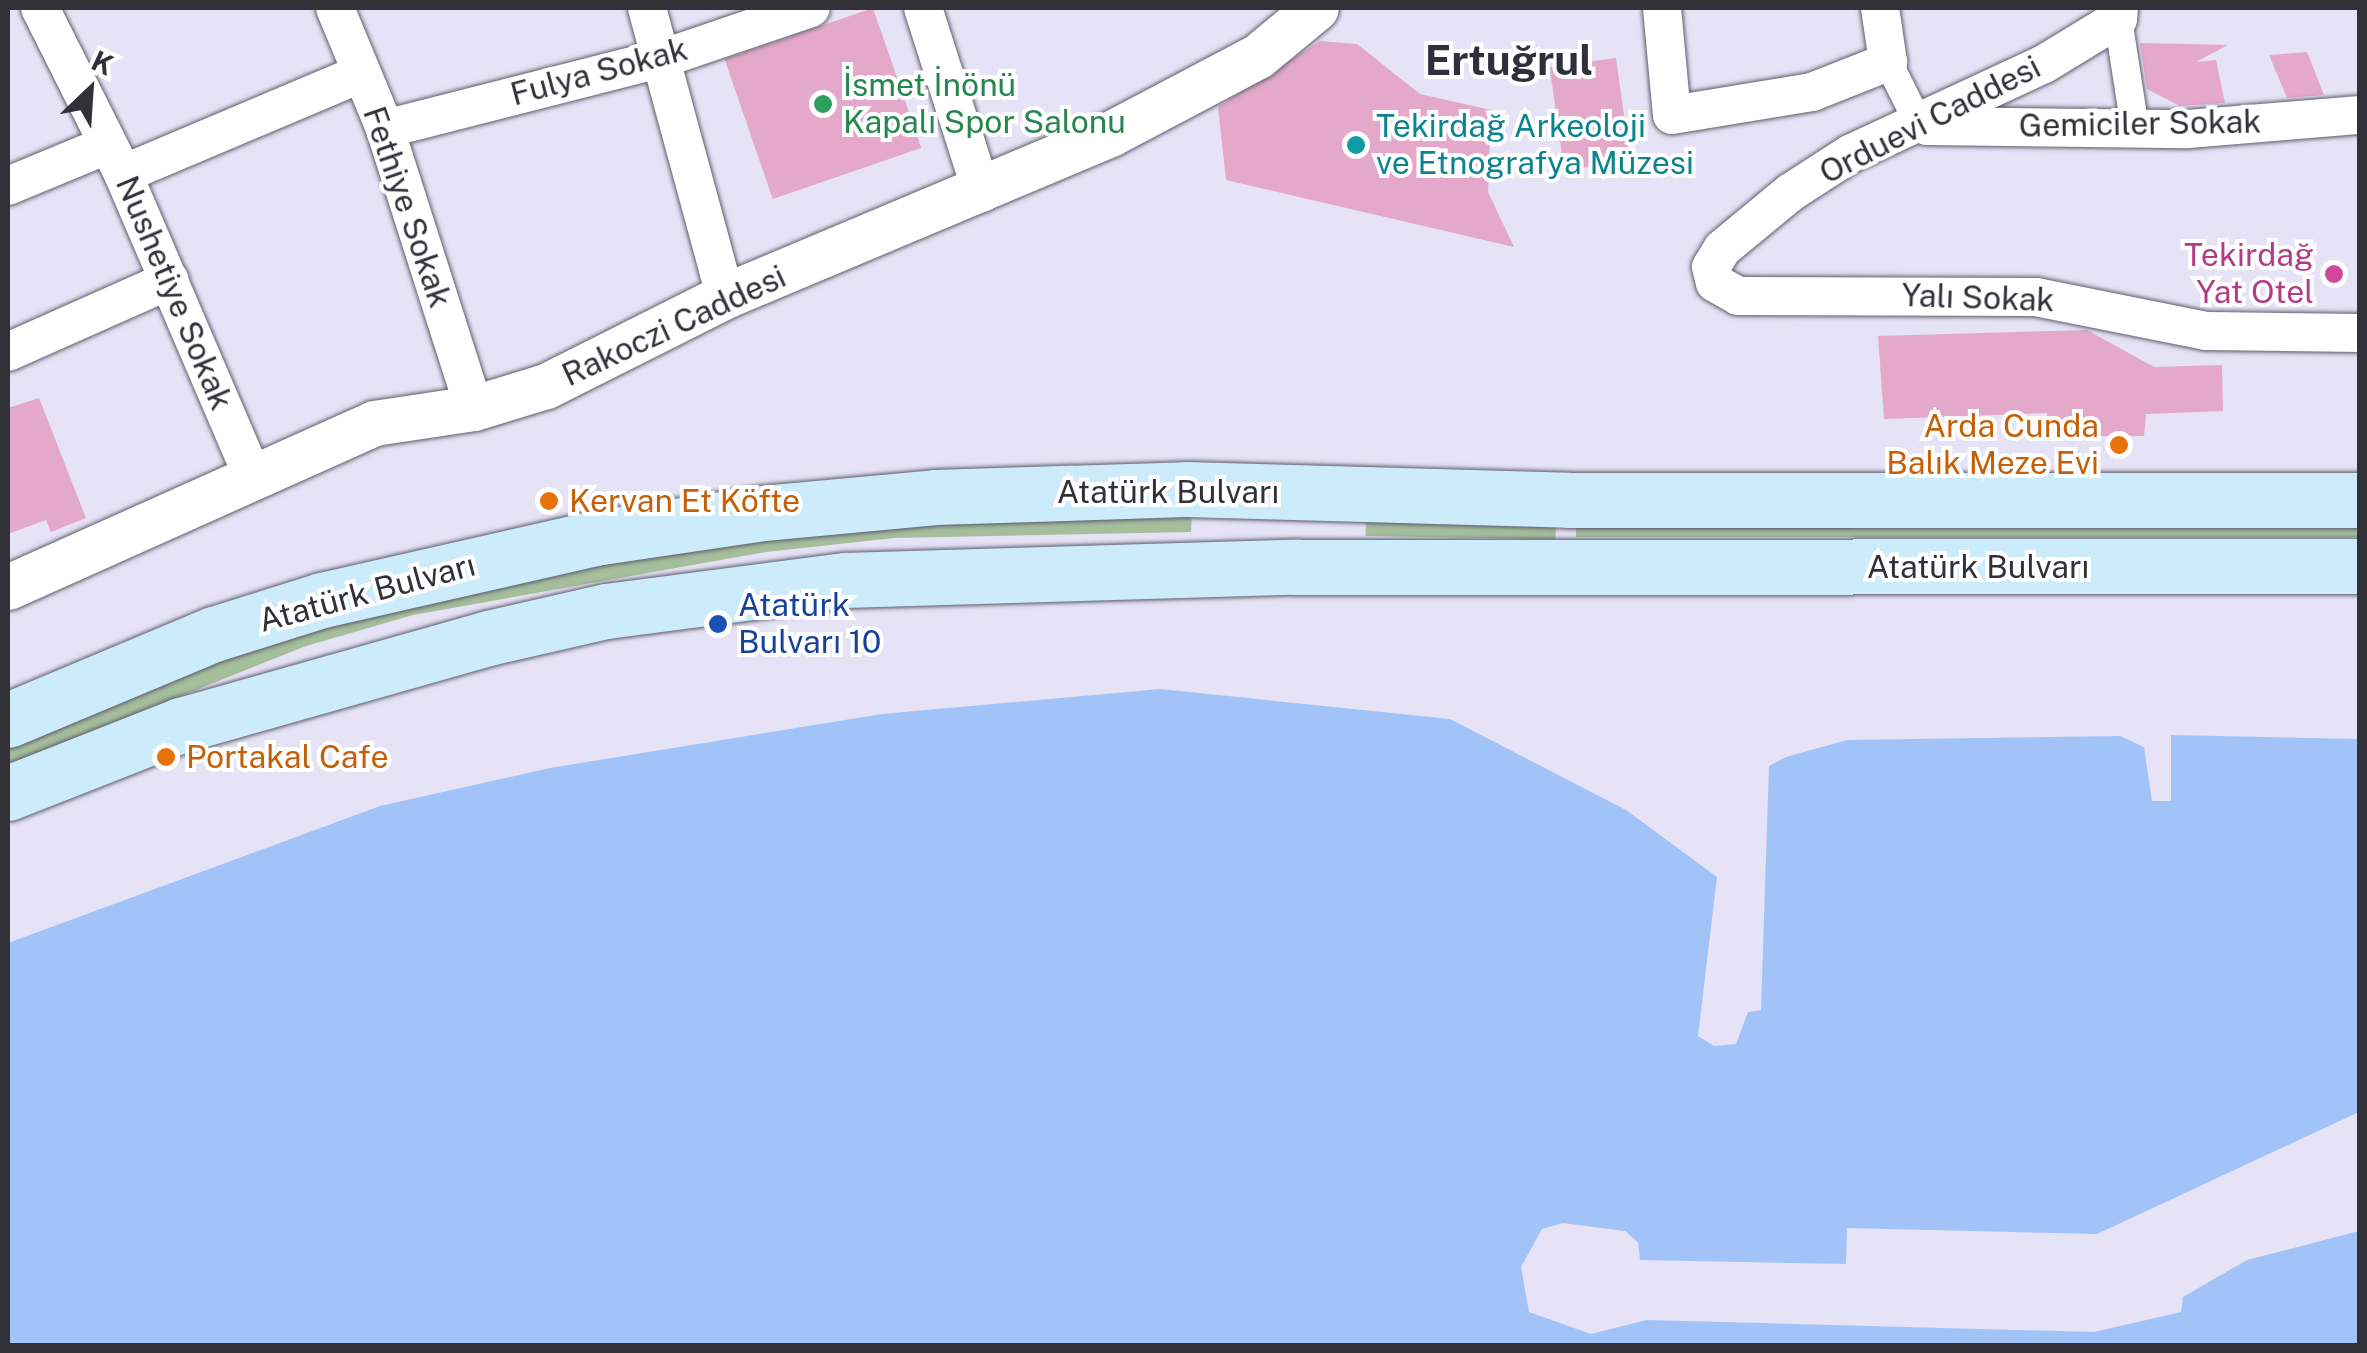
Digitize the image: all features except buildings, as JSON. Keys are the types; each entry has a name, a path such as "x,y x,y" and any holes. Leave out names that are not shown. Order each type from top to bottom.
{"main road":[{"name":"Atatürk Bulvarı","path":"8,720 214,634 322,600 594,538 801,509 1167,490 1570,500 2360,500"},
{"name":"Atatürk Bulvarı","path":"8,792 181,724 488,638 606,611 846,580 1296,566 2360,566"}],"street":[{"name":"Nushetiye Sokak","path":"40,8 170,280 250,472"},
{"name":"Fethiye Sokak","path":"335,8 385,128 474,408"},
{"path":"647,8 664,58 725,296"},
{"name":"Fulya Sokak","path":"385,128 664,58 811,8"},
{"path":"923,8 982,193"},
{"name":"Rakoczi Caddesi","path":"8,587 250,472 374,423 474,408 546,386 725,296 982,193 1258,56 1316,8"},
{"path":"1662,8 1672,115 1812,92 1888,62"},
{"path":"1880,8 1888,62 1920,126"},
{"path":"2118,13 2135,129"},
{"name":"Orduevi Caddesi","path":"1715,283 1710,267 1750,222 1850,154 1920,126 2118,13"},
{"path":"8,186 115,160 360,74"},
{"name":"Gemiciler Sokak","path":"1920,126 2135,129 2360,115"},
{"path":"8,352 170,280"},
{"name":"Yalı Sokak","path":"1715,283 1738,296 2036,297 2206,332 2360,333"}],"green space":[{"path":"1192,514 1191,532 894,538 766,552 413,615 306,646 8,765 8,741 277,634 510,577 894,520"},
{"path":"1366,514 1556,517 1556,539 1366,536"},
{"path":"1576,515 2360,515 2360,537 1576,537"}],"water":[{"path":"1160,689 1450,719 1626,810 1717,877 1698,1036 1714,1046 1736,1044 1748,1012 1761,1010 1769,766 1786,757 1847,740 2120,736 2144,747 2152,801 2171,801 2171,735 2359,739 2359,1112 2097,1234 1847,1228 1846,1264 1640,1260 1638,1242 1625,1231 1563,1223 1542,1229 1521,1267 1529,1312 1591,1334 1647,1320 2094,1332 2181,1312 2183,1297 2247,1260 2359,1231 2359,1345 8,1345 8,943 380,806 550,768 882,714"}],"place":[{"name":"İsmet İnönü Kapalı Spor Salonu","path":"823,104"},
{"name":"Tekirdağ Arkeoloji ve Etnografya Müzesi","path":"1356,145"},
{"name":"Tekirdağ Yat Otel","path":"2334,274"},
{"name":"Arda Cunda Balık Meze Evi","path":"2119,445"},
{"name":"Kervan Et Köfte","path":"549,501"},
{"name":"Atatürk Bulvarı 10","path":"718,624"},
{"name":"Portakal Cafe","path":"166,757"}],"district":[{"name":"Ertuğrul","path":"1509,60"}]}
